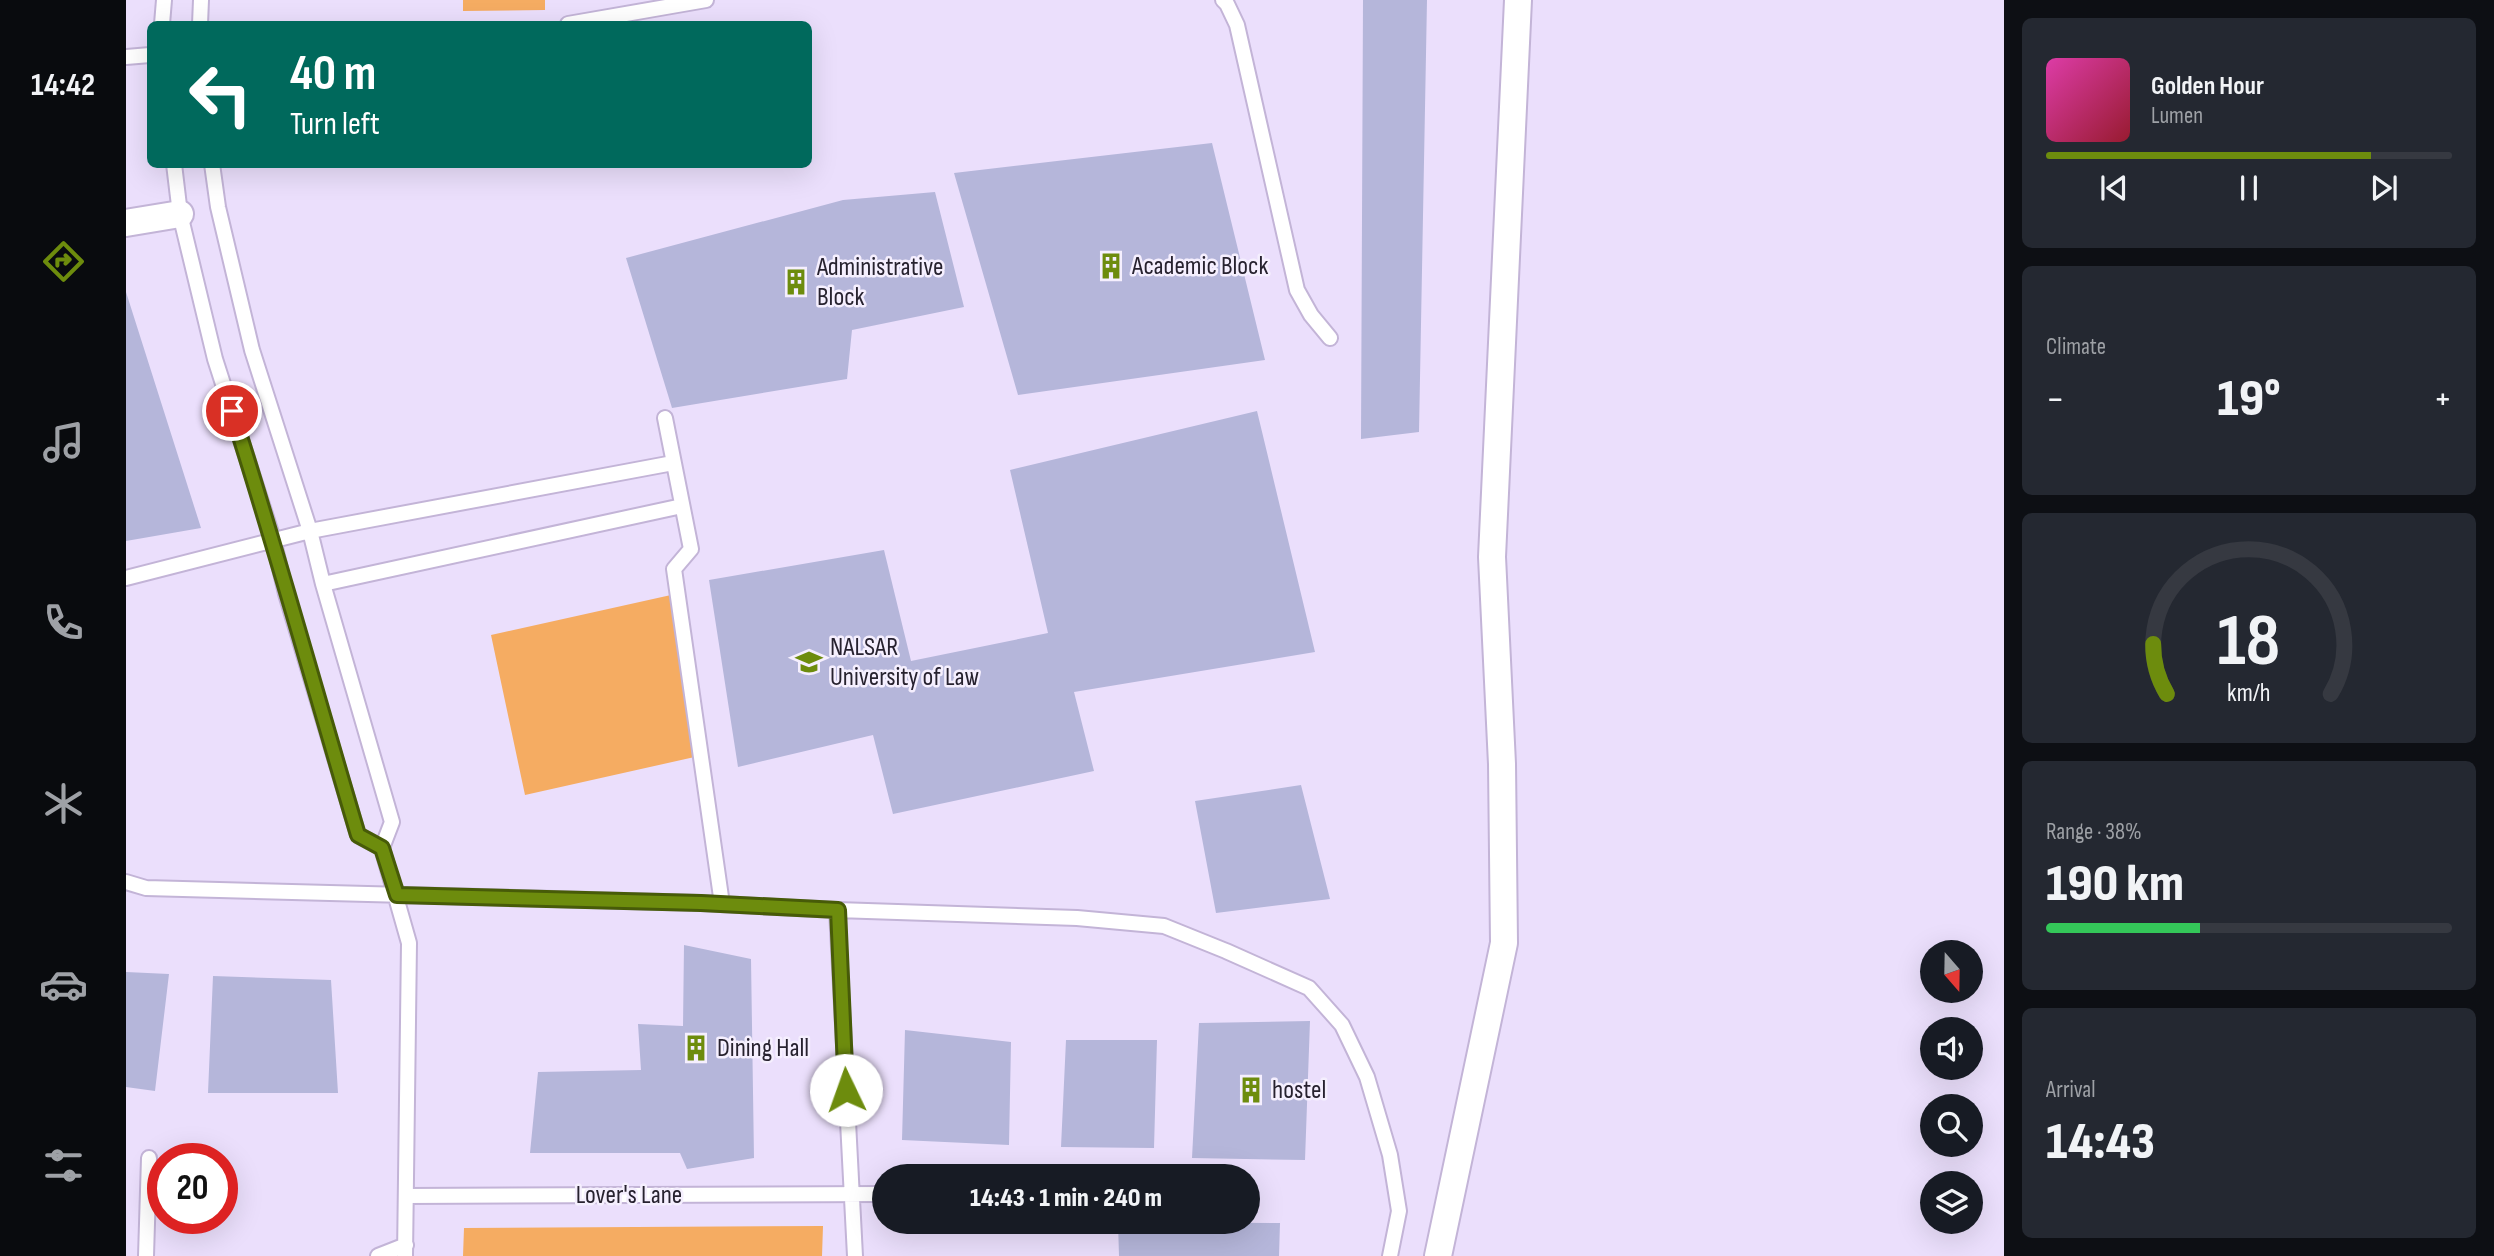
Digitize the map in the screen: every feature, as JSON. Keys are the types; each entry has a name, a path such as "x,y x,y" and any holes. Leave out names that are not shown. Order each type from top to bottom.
{"street":[{"path":"1438,1256 1504,943 1503,764 1492,557 1518,0"},
{"path":"126,223 180,214"}],"lane":[{"path":"162,21 164,0"},
{"path":"200,21 201,0"},
{"path":"585,21 706,0"},
{"path":"1223,0 1237,25 1297,290 1311,315 1330,338"},
{"path":"126,57 147,55"},
{"path":"174,168 180,214 215,359 273,539 286,594 358,835 382,848"},
{"path":"213,168 218,207 251,350 310,531 392,822 382,848 408,943 405,1250 378,1256"},
{"path":"665,418 691,549 674,569 722,904"},
{"path":"126,578 310,531 673,463"},
{"path":"323,584 682,506"},
{"path":"126,882 146,888 722,904 1077,918 1164,926 1309,988 1342,1025 1367,1077 1390,1155 1399,1211 1390,1256"},
{"path":"838,910 855,1256"},
{"name":"Lover's Lane","path":"406,1196 872,1194"},
{"path":"146,1256 147,1223"}],"shaded area":[{"path":"463,0 545,0 545,10 463,11"},
{"path":"671,595 699,756 525,795 491,635"},
{"path":"823,1226 822,1256 463,1256 464,1228"}],"building":[{"path":"1363,0 1427,0 1419,432 1361,439"},
{"name":"Academic Block","path":"1212,143 1265,360 1018,395 954,173"},
{"name":"Administrative Block","path":"935,192 964,307 852,330 847,379 672,408 626,258 843,200"},
{"path":"126,292 201,528 126,541"},
{"path":"1257,411 1315,652 1074,692 1094,771 893,814 873,735 738,767 709,580 884,550 911,661 1048,633 1010,470"},
{"path":"1301,785 1330,899 1216,913 1195,801"},
{"name":"Dining Hall","path":"684,945 751,959 754,1158 687,1169 680,1153 530,1153 538,1072 641,1070 638,1024 683,1026"},
{"path":"126,972 169,974 155,1091 126,1087"},
{"path":"213,976 331,980 338,1093 208,1093"},
{"name":"hostel","path":"1310,1021 1305,1160 1192,1158 1199,1023"},
{"path":"905,1030 1011,1042 1009,1145 902,1140"},
{"path":"1066,1040 1157,1040 1154,1148 1061,1147"},
{"path":"1260,1223 1280,1223 1279,1256 1119,1256 1118,1234 1260,1234"}],"place":[{"name":"Academic Block","path":"1111,266"},
{"name":"Administrative Block","path":"796,282"},
{"name":"NALSAR University of Law","path":"809,662"},
{"name":"Dining Hall","path":"696,1048"},
{"name":"hostel","path":"1251,1090"}],"route":[{"path":"232,411 273,539 286,594 358,835 382,848 397,895 701,903 838,910 846,1090"}]}
